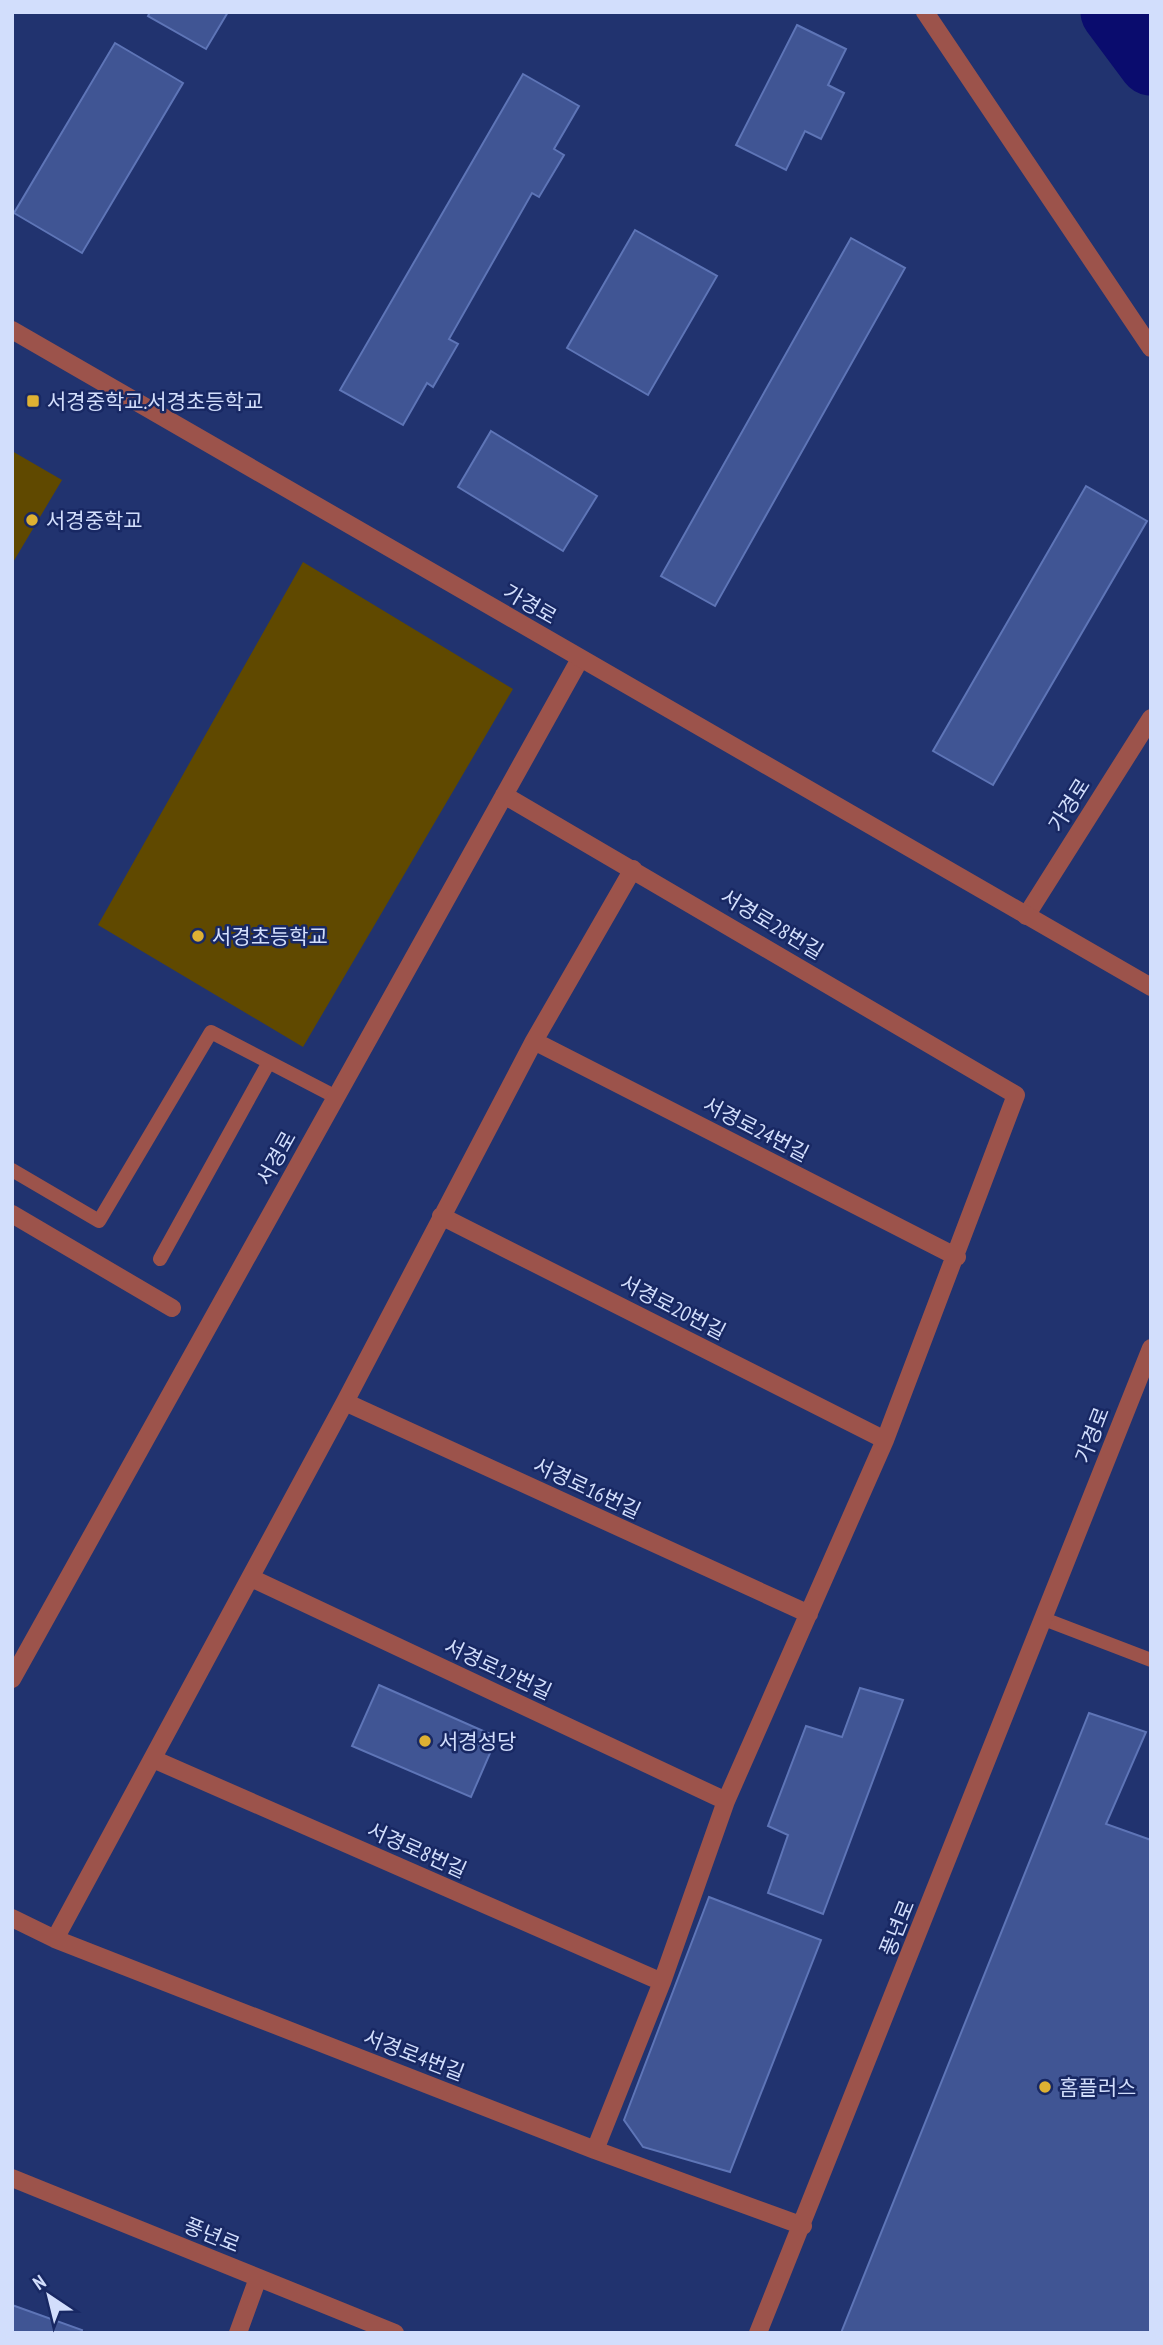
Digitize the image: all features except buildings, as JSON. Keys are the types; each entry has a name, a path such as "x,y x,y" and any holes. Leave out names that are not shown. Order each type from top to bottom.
{"street":[{"path":"925,12 1151,348"},
{"name":"가경로","path":"12,330 1151,987"},
{"name":"서경로","path":"12,1679 579,659"},
{"name":"가경로","path":"1026,916 1151,718"},
{"name":"서경로28번길","path":"504,795 1016,1095 957,1257"},
{"path":"55,1939 345,1402 534,1041 634,869"},
{"name":"서경로24번길","path":"534,1041 957,1257"},
{"path":"12,1214 172,1308"},
{"name":"서경로20번길","path":"441,1216 885,1440"},
{"path":"595,2150 662,1982 726,1801 885,1440 957,1257"},
{"name":"가경로","path":"1076,1540 1151,1348"},
{"name":"서경로16번길","path":"345,1402 809,1614"},
{"name":"풍년로","path":"758,2333 1076,1540"},
{"name":"서경로12번길","path":"251,1578 726,1801"},
{"name":"서경로8번길","path":"153,1759 662,1982"},
{"name":"서경로4번길","path":"12,1918 55,1939 595,2150 803,2226"},
{"name":"풍년로","path":"12,2178 395,2333"},
{"path":"237,2333 258,2278"}],"lane":[{"path":"12,1170 99,1221 211,1032 336,1097"},
{"path":"160,1259 269,1062"},
{"path":"1044,1619 1151,1660"}],"shaded area":[{"path":"12,451 62,480 12,564"},
{"path":"303,562 513,689 303,1047 98,925"}],"waterway":[{"path":"1113,12 1151,63"}],"place":[{"name":"서경중학교.서경초등학교","path":"33,401"},
{"name":"서경중학교","path":"32,520"},
{"name":"서경초등학교","path":"198,936"},
{"name":"서경성당","path":"425,1741"},
{"name":"홈플러스","path":"1045,2087"}]}
